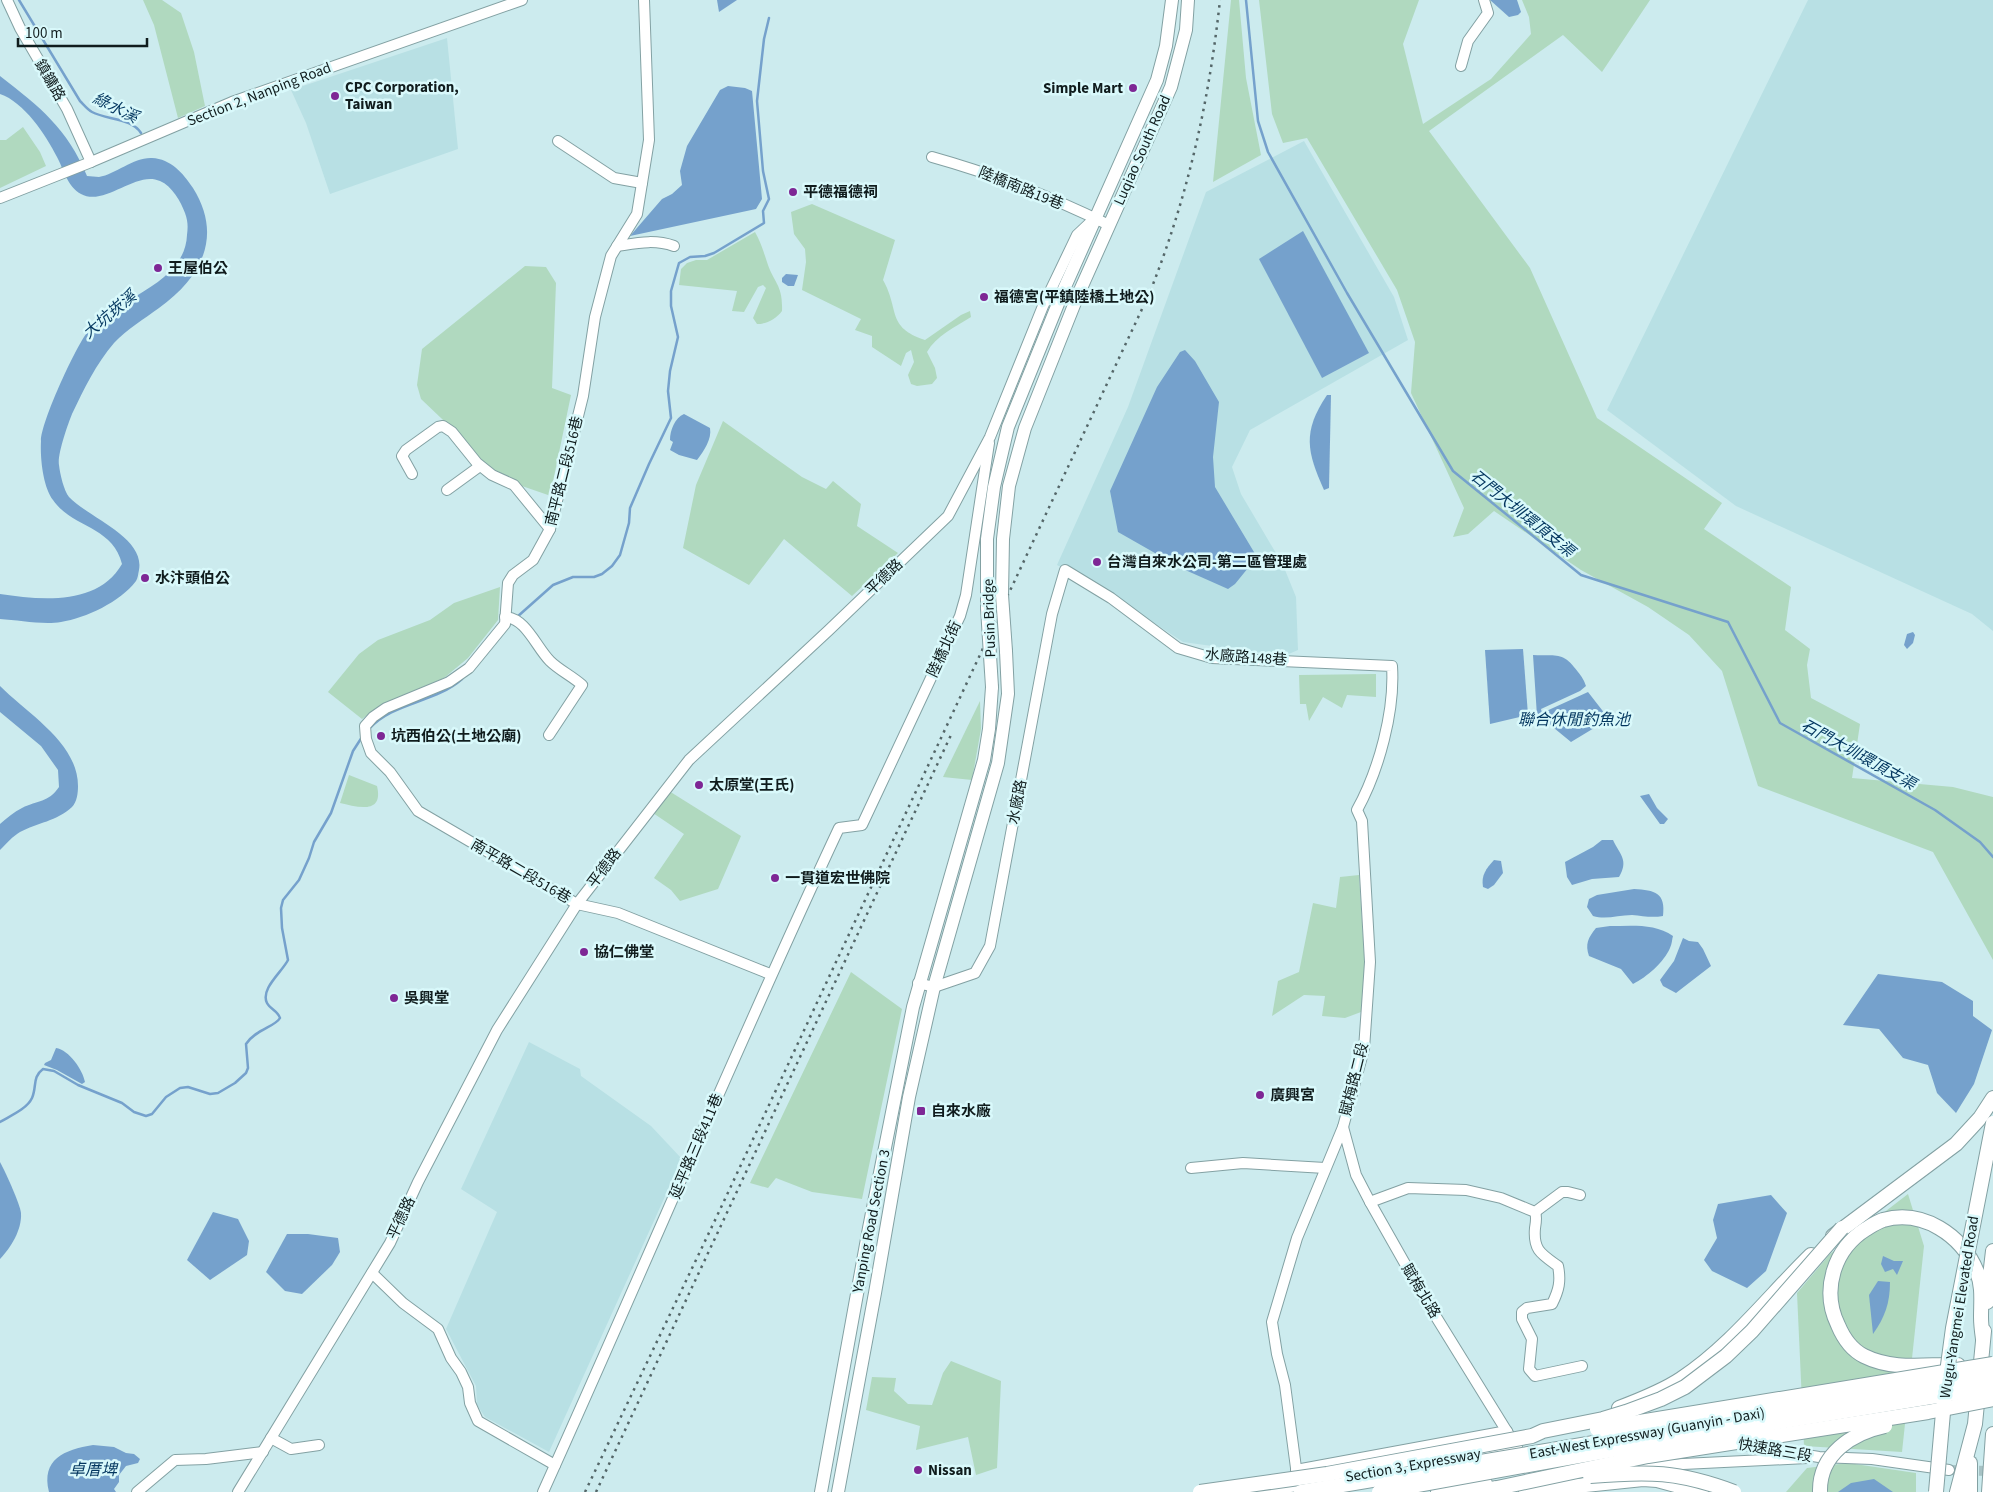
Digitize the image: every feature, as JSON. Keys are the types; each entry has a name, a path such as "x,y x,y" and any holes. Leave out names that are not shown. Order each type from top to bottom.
{"highway":[{"path":"1570,1429 1680,1380 1721,1348 1810,1256 1842,1228 1956,1144 1980,1118 1993,1098"},
{"name":"Wugu-Yangmei Elevated Road","path":"1936,1492 1940,1434 1953,1328 1993,1123"},
{"path":"1976,1367 1956,1365 1911,1367 1886,1363 1864,1356 1844,1339 1834,1316 1830,1294 1831,1275 1837,1261 1855,1236 1882,1220 1904,1217 1923,1220 1932,1224 1958,1241 1978,1273 1982,1297 1983,1339"},
{"path":"1200,1492 1327,1474 1532,1436 1543,1431 1603,1420 1661,1399 1685,1386 1726,1356 1752,1331 1842,1228"},
{"path":"1957,1492 1975,1424 1993,1251"},
{"path":"1532,1436 1545,1437 1993,1364"},
{"name":"East-West Expressway (Guanyin - Daxi)","path":"1299,1488 1993,1376"},
{"name":"East-West Expressway (Guanyin - Daxi)","path":"1379,1492 1645,1444 1993,1387"},
{"path":"1474,1492 1648,1456 1928,1412 1993,1399"},
{"path":"1820,1492 1822,1472 1833,1455 1845,1442 1860,1434 1907,1422 1928,1412"},
{"path":"1989,1492 1993,1434"},
{"path":"1970,1447 1970,1492"},
{"path":"1497,1488 1635,1472 1664,1473 1690,1478 1734,1492"},
{"path":"1539,1491 1630,1480 1657,1480 1701,1492"}],"main road":[{"name":"Luqiao South Road","path":"1064,289 1157,80 1168,37 1172,0"},
{"name":"Luqiao South Road","path":"1078,295 1171,87 1186,30 1188,0"},
{"name":"Pusin Bridge","path":"928,951 968,820 990,729 992,687 987,608 987,539 994,487 1008,427 1064,289"},
{"name":"Pusin Bridge","path":"944,956 998,763 1008,694 1002,595 1003,539 1009,486 1025,428 1078,295"},
{"name":"Yanping Road Section 3","path":"821,1492 858,1290 918,984 928,951"},
{"name":"Yanping Road Section 3","path":"838,1492 909,1097 934,987 944,956"},
{"path":"858,1290 875,1293"},
{"path":"834,1422 849,1426"},
{"name":"Section 3, Expressway","path":"1251,1492 1299,1488 1516,1447"},
{"name":"Section 3, Expressway","path":"1437,1492 1534,1474"}],"street":[{"name":"鎮鏞路","path":"7,0 20,28 67,109 88,163"},
{"name":"Section 2, Nanping Road","path":"0,198 232,102 522,0"},
{"name":"南平路二段516巷","path":"644,0 649,140 637,214 611,256 595,317 583,396 550,529 533,560 513,575 508,583 508,617 505,624 469,668 448,682 386,708 365,726 365,734 372,753 390,772 418,811 577,904 618,913 770,974"},
{"path":"1461,66 1468,41 1488,13 1484,0"},
{"path":"558,141 614,178 642,183"},
{"name":"陸橋南路19巷","path":"932,157 1030,189 1109,225"},
{"name":"平德路","path":"238,1492 390,1243 418,1182 496,1030 577,904 689,760 948,516 990,437 1043,306 1077,235 1095,218"},
{"path":"617,246 651,241 674,246"},
{"path":"412,474 402,456 406,450 438,427 444,426 452,432 480,466 492,475 514,485 550,529"},
{"name":"陸橋北街","path":"839,828 862,825 960,616 970,577 990,437"},
{"path":"447,490 480,466"},
{"name":"水廠路148巷","path":"1065,570 1112,598 1178,648 1212,658 1392,666"},
{"name":"水廠路","path":"918,984 934,987 975,973 990,946 1052,614 1065,570"},
{"path":"508,617 521,624 550,661 582,685 549,735"},
{"name":"賦梅路二段","path":"1299,1488 1285,1385 1277,1354 1272,1322 1297,1238 1343,1127 1364,1049 1370,962 1362,821 1358,810 1366,795 1384,739 1393,686 1392,666"},
{"name":"延平路三段411巷","path":"543,1492 770,974 839,828"},
{"name":"賦梅北路","path":"1343,1127 1356,1175 1370,1202 1420,1291 1534,1474"},
{"path":"1191,1168 1243,1163 1325,1168"},
{"path":"1370,1202 1408,1188 1466,1190 1501,1198 1535,1212"},
{"path":"1535,1212 1562,1192 1580,1195"},
{"path":"1535,1212 1534,1240 1539,1253 1558,1266 1560,1276 1559,1291 1552,1304 1527,1308 1522,1312 1522,1319 1532,1339 1529,1369 1536,1376 1542,1376 1582,1366"},
{"path":"372,1273 403,1303 438,1329 451,1358 468,1387 470,1403 478,1421 555,1464"},
{"name":"快速路三段","path":"1516,1447 1570,1429 1622,1422 1756,1448 1819,1457"},
{"path":"1296,1470 1507,1431"},
{"path":"271,1438 291,1449 319,1446"},
{"path":"137,1492 175,1460 206,1459 263,1452"},
{"path":"1819,1457 1872,1459 1949,1470"},
{"name":"快速路三段","path":"1534,1474 1665,1464 1792,1460 1819,1457"},
{"path":"1524,1492 1539,1491 1534,1474"}],"shaded area":[{"path":"1808,0 1993,0 1993,631 1972,614 1736,506 1607,410"},
{"path":"447,38 458,149 330,194 306,123 291,90"},
{"path":"1304,141 1394,297 1408,340 1250,430 1232,467 1241,494 1283,565 1296,597 1298,650 1284,656 1183,642 1115,597 1057,565 1128,407 1206,192"},
{"path":"529,1042 580,1069 581,1076 651,1126 682,1159 549,1452 485,1417 477,1405 476,1386 446,1329 497,1212 461,1189"}],"green space":[{"path":"143,0 162,0 181,13 194,52 205,106 178,118 154,25"},
{"path":"1231,0 1239,0 1246,78 1261,155 1213,182"},
{"path":"1259,0 1419,0 1403,44 1423,124 1491,79 1531,34 1529,17 1522,0 1650,0 1602,72 1563,35 1429,131 1530,268 1597,418 1722,503 1704,529 1791,587 1785,630 1810,649 1807,665 1811,698 1860,724 1852,778 1953,787 1993,797 1993,960 1933,852 1758,786 1722,671 1689,635 1648,607 1581,570 1494,511 1468,534 1453,537 1464,508 1411,393 1415,342 1397,290 1307,138 1283,143 1272,114"},
{"path":"23,127 40,152 46,166 0,188 0,140 6,140"},
{"path":"812,204 895,240 883,280 899,323 904,329 925,340 961,315 970,311 971,317 935,341 927,352 935,368 937,378 932,384 917,386 911,384 908,375 914,362 911,350 906,353 901,366 872,347 872,336 855,330 861,319 802,290 806,262 805,249 794,234 791,212"},
{"path":"755,232 780,289 782,311 774,319 757,324 753,318 766,288 763,285 758,287 744,312 732,311 737,291 679,285 681,269 687,263 696,260 707,260"},
{"path":"525,266 546,267 556,283 552,388 571,395 551,491 548,495 522,486 489,468 462,438 421,399 417,385 422,349"},
{"path":"723,421 802,477 826,489 833,481 861,504 857,526 898,553 852,596 784,539 749,585 683,548 696,485"},
{"path":"500,587 498,620 468,658 444,678 379,706 362,719 328,692 359,654 378,640 430,620 454,603"},
{"path":"1376,674 1376,697 1347,695 1342,708 1323,697 1309,721 1306,704 1300,704 1299,675"},
{"path":"980,701 981,729 972,780 943,777"},
{"path":"349,775 377,786 377,801 373,805 361,807 340,803"},
{"path":"669,791 741,836 718,889 680,901 671,890 654,878 684,834 653,813"},
{"path":"1359,875 1365,969 1361,1012 1345,1018 1322,1016 1325,996 1304,995 1272,1016 1278,981 1299,972 1313,903 1336,908 1340,877"},
{"path":"851,972 902,1009 862,1199 812,1192 776,1178 768,1188 750,1183"},
{"path":"1908,1194 1924,1246 1902,1452 1804,1446 1797,1293 1830,1254"},
{"path":"951,1361 1001,1381 997,1468 976,1475 968,1437 916,1450 920,1426 866,1410 872,1377 896,1378 894,1391 908,1404 932,1405 943,1373"},
{"path":"1848,1463 1916,1473 1916,1492 1786,1492 1807,1468"}],"water":[{"path":"717,0 737,0 719,12"},
{"path":"1490,0 1517,0 1521,12 1518,15 1509,17"},
{"name":"大坑崁溪","path":"0,76 28,98 61,131 71,144 87,176 99,177 112,173 145,158 165,161 181,172 193,188 202,206 206,223 207,239 197,269 174,296 124,333 102,359 72,414 60,454 60,473 67,494 78,505 125,538 139,558 137,579 121,596 102,608 81,617 54,623 0,619 0,594 50,598 84,594 112,578 122,564 117,551 110,542 101,534 61,509 53,500 47,488 41,456 42,432 46,419 66,370 86,334 98,322 146,290 174,267 183,252 188,224 178,199 172,190 160,181 151,179 141,180 100,196 90,197 76,191 69,182 47,139 33,120 17,104 0,94"},
{"path":"728,86 745,88 752,91 762,199 756,209 630,236 662,199 672,194 682,185 680,171 687,146 720,90"},
{"path":"1303,231 1369,353 1322,378 1259,259"},
{"path":"786,274 798,275 794,286 788,286 782,282 782,278"},
{"path":"1185,350 1195,361 1219,402 1213,457 1215,487 1257,557 1235,584 1228,589 1183,569 1118,532 1110,491 1157,387 1180,352"},
{"path":"1327,395 1331,395 1329,488 1324,490 1314,464 1310,442 1314,420"},
{"path":"684,414 710,428 709,441 697,460 679,455 670,450 673,442 670,440 672,428 678,418"},
{"path":"1913,632 1915,635 1913,643 1907,649 1904,645 1907,634"},
{"name":"聯合休閒釣魚池","path":"1523,649 1528,715 1490,724 1485,650"},
{"path":"1533,655 1554,655 1563,658 1573,665 1586,686 1580,691 1541,709 1542,713 1588,692 1609,719 1571,742 1543,717 1537,716"},
{"path":"0,686 61,743 70,756 76,771 78,786 74,805 66,812 20,832 0,850 0,824 28,805 47,799 59,787 58,770 41,746 0,712"},
{"path":"1649,794 1657,808 1668,819 1664,824 1660,824 1640,796"},
{"path":"1602,840 1613,840 1621,854 1623,866 1619,877 1592,879 1572,885 1567,877 1565,862"},
{"path":"1494,860 1501,861 1503,873 1494,885 1488,889 1483,887 1483,876"},
{"path":"1634,889 1648,890 1657,894 1663,902 1663,916 1598,917 1593,916 1587,907 1589,899 1597,895"},
{"path":"1643,926 1659,929 1673,936 1671,946 1664,959 1654,969 1633,984 1621,969 1589,956 1587,945 1593,932 1596,928"},
{"path":"1683,938 1698,942 1711,966 1676,993 1663,986 1660,980 1674,961"},
{"path":"1878,974 1942,982 1973,1001 1973,1016 1992,1030 1974,1084 1956,1113 1937,1093 1928,1065 1903,1058 1879,1029 1843,1025"},
{"path":"56,1048 66,1052 75,1061 85,1082 82,1084 44,1065 51,1060"},
{"path":"0,1162 15,1195 21,1219 15,1238 0,1259"},
{"path":"1771,1195 1787,1213 1766,1271 1747,1288 1712,1271 1704,1260 1717,1238 1713,1220 1718,1204"},
{"path":"213,1212 238,1219 249,1241 247,1255 210,1280 187,1260"},
{"path":"287,1234 308,1234 338,1238 340,1252 332,1265 302,1294 285,1291 266,1272"},
{"path":"1883,1256 1894,1261 1903,1261 1897,1275 1893,1269 1885,1272 1881,1264"},
{"path":"1878,1281 1890,1282 1890,1290 1886,1310 1873,1334 1869,1295"},
{"name":"卓厝埤","path":"93,1445 114,1447 126,1453 134,1454 140,1459 138,1463 126,1466 119,1475 119,1482 114,1489 116,1492 49,1492 48,1471 57,1458 64,1453"},
{"path":"1874,1479 1893,1492 1838,1492 1851,1483"}],"waterway":[{"name":"綠水溪","path":"19,0 80,101 92,112 125,122 137,128 141,133"},
{"name":"石門大圳環頂支渠","path":"1246,0 1258,121 1268,152 1347,293 1453,471 1581,575 1728,622 1780,723 1935,810 1980,842 1993,857"},
{"path":"517,617 553,585 573,577 594,577 602,574 612,566 620,555 629,523 630,508 671,418 668,391 670,371 678,337 671,306 671,291 679,263 690,257 714,253 764,223 763,211 769,199 763,171 757,101 764,39 769,18"},
{"path":"369,729 390,713 439,693 462,679"},
{"path":"0,1122 18,1112 30,1102 37,1075 43,1069 54,1071 78,1085 122,1103 134,1112 146,1116 152,1114 166,1097 180,1088 188,1087 210,1094 218,1093 235,1083 246,1073 248,1068 246,1044 255,1035 274,1024 280,1018 268,1005 266,992 288,960 282,928 281,908 283,900 299,880 314,842 331,813 353,751 362,737"}],"tunnel":[{"path":"1949,1470 1993,1471"}],"railway":[{"path":"585,1492 717,1216 1150,292 1175,220 1195,148 1210,75 1220,0"},
{"path":"596,1492 951,735"}],"place":[{"name":"Simple Mart","path":"1133,88"},
{"name":"CPC Corporation, Taiwan","path":"335,96"},
{"name":"平德福德祠","path":"793,192"},
{"name":"王屋伯公","path":"158,268"},
{"name":"福德宮(平鎮陸橋土地公)","path":"984,297"},
{"name":"台灣自來水公司-第二區管理處","path":"1097,562"},
{"name":"水汴頭伯公","path":"145,578"},
{"name":"坑西伯公(土地公廟)","path":"381,736"},
{"name":"太原堂(王氏)","path":"699,785"},
{"name":"一貫道宏世佛院","path":"775,878"},
{"name":"協仁佛堂","path":"584,952"},
{"name":"吳興堂","path":"394,998"},
{"name":"廣興宮","path":"1260,1095"},
{"name":"自來水廠","path":"921,1111"},
{"name":"Nissan","path":"918,1470"}]}
